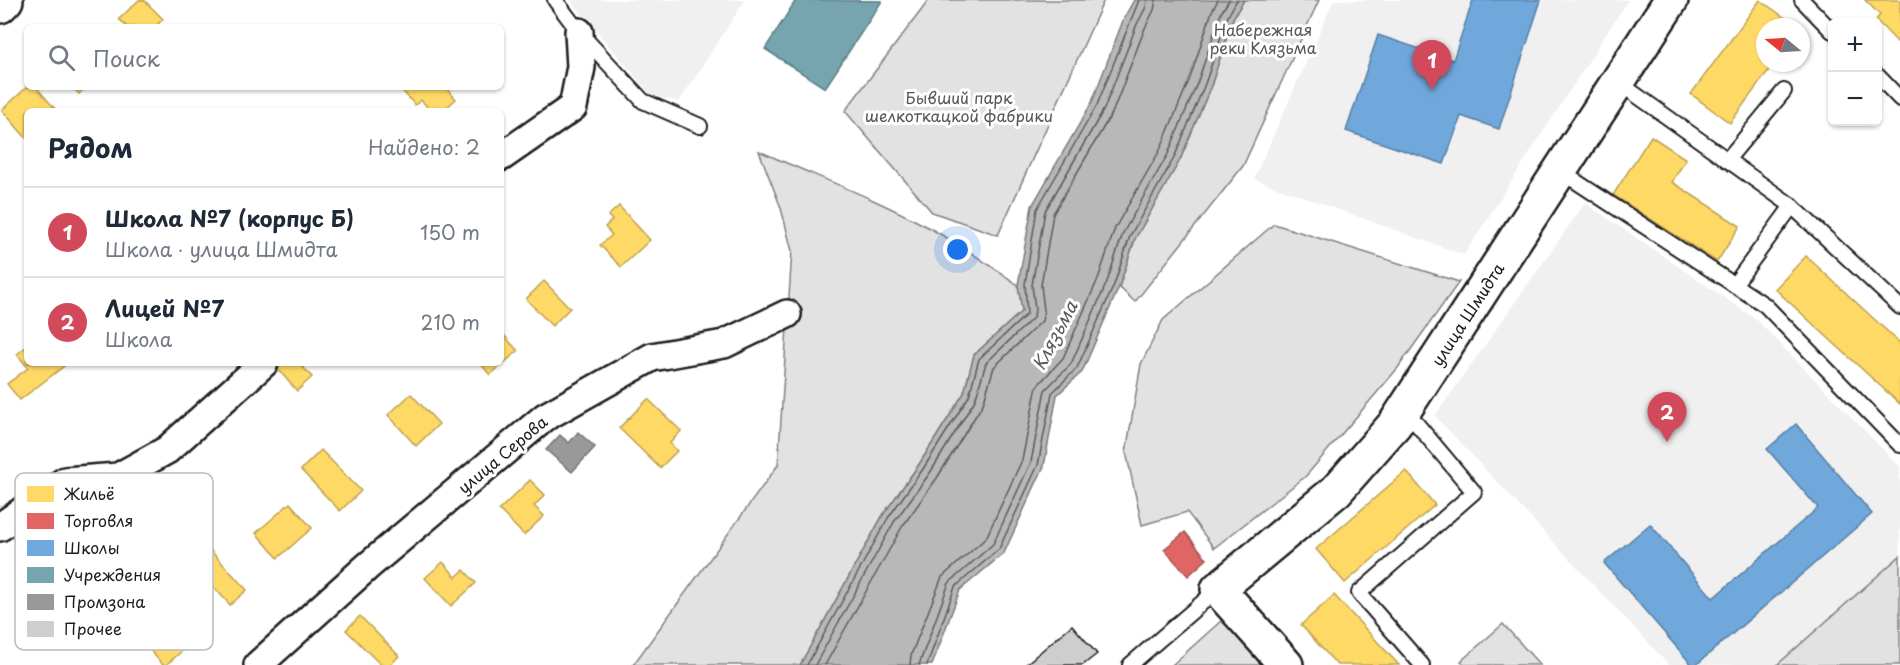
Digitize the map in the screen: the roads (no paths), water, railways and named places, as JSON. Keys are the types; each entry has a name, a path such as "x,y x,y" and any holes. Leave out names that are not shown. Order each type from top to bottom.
{"street":[{"path":"0,6 6,0"},
{"name":"улица Шмидта","path":"1218,589 1336,491 1395,424 1671,0"},
{"path":"504,155 573,107 581,68 579,32"},
{"name":"улица Серова","path":"258,665 368,566 545,417 651,357 724,344 787,314"},
{"path":"125,473 167,450 261,366"},
{"path":"0,527 15,516"},
{"path":"1218,589 1286,665"}],"lane":[{"path":"555,0 579,32 644,101 700,126"},
{"path":"1802,0 1828,26"},
{"path":"1882,79 1897,90"},
{"path":"1618,82 1792,206 1900,307"},
{"path":"1727,160 1784,91"},
{"path":"1560,171 1765,305 1900,445"},
{"path":"1734,285 1792,206"},
{"path":"1405,410 1474,492 1359,593 1422,665"},
{"path":"1130,665 1218,589"}],"water":[{"name":"Клязьма","path":"1134,0 1244,0 1233,18 1211,86 1180,160 1135,239 1119,287 1082,372 1057,395 1044,466 1004,553 960,590 932,665 800,665 883,515 918,466 964,393 974,355 1022,311 1018,285 1032,206 1092,102 1124,18"}],"place":[{"name":"Школа №7 (корпус Б)","path":"1432,90"},
{"name":"Лицей №7","path":"1667,442"}],"park label":[{"name":"Набережная реки Клязьма","path":"1263,38"},
{"name":"Бывший парк шелкоткацкой фабрики","path":"959,106"}]}
